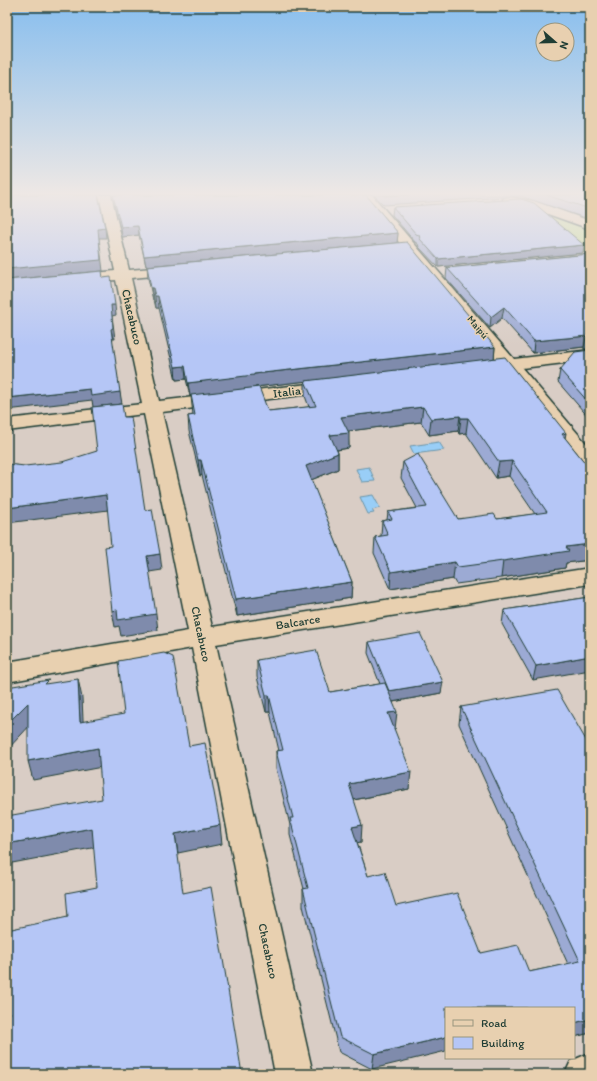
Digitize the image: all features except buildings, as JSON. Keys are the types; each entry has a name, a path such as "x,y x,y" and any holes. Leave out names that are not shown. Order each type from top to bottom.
{"street":[{"name":"Chacabuco","path":"116,245 153,408 294,1074"},
{"name":"Maipú","path":"403,245 404,248 442,274 510,364 590,460"},
{"path":"61,280 192,268"},
{"path":"464,370 590,355"},
{"name":"Italia","path":"7,425 355,383"},
{"name":"Balcarce","path":"7,672 202,637 590,576"},
{"path":"584,1074 590,1072"}],"green space":[{"path":"573,245 590,245 590,251 580,253"}],"water":[{"path":"439,442 444,450 414,454 410,446"},
{"path":"369,467 375,481 362,482 356,469"},
{"path":"373,495 380,508 372,510 374,513 368,514 360,497"}]}
